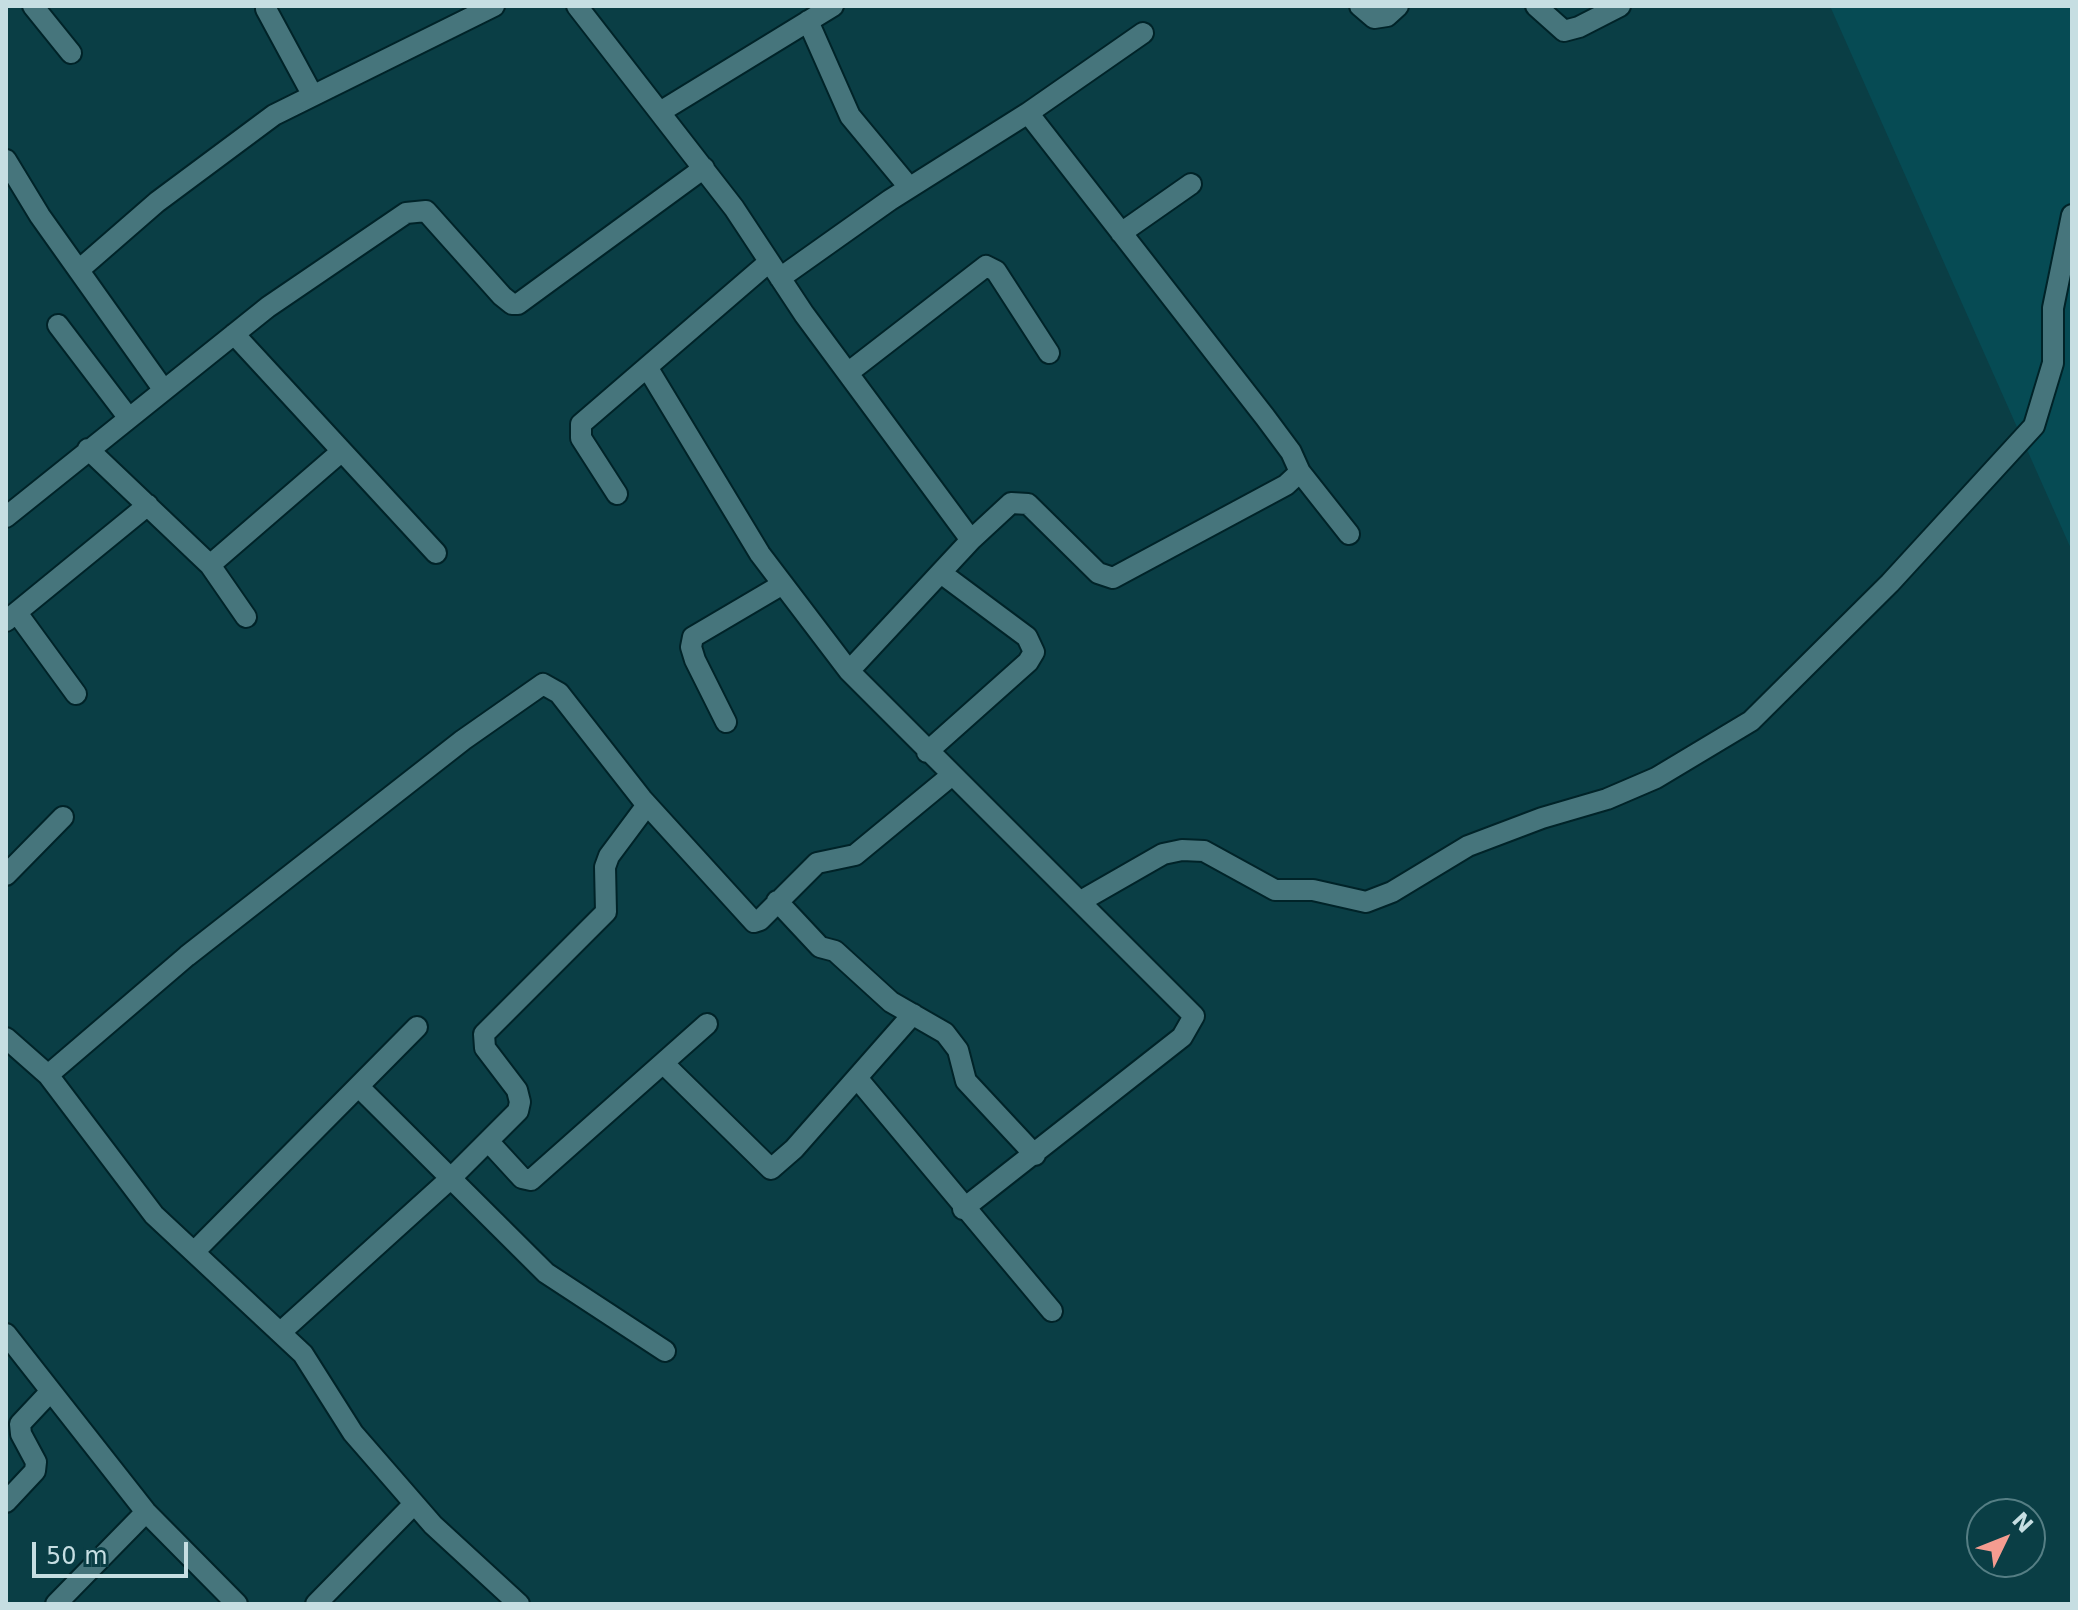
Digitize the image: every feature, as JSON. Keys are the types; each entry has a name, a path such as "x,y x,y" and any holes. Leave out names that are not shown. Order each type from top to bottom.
{"street":[{"path":"33,6 71,53"},
{"path":"80,269 157,202 274,115 494,6"},
{"path":"578,6 704,168 971,540"},
{"path":"660,112 833,6"},
{"path":"1360,6 1374,18 1387,16 1398,6"},
{"path":"1536,6 1564,31 1579,27 1620,6"},
{"path":"266,9 312,94"},
{"path":"808,21 850,116 909,187"},
{"path":"617,494 581,438 581,424 647,367 775,270 1028,113 1143,33"},
{"path":"1028,113 1274,429 1291,452 1300,472 1349,534"},
{"path":"6,160 40,216 163,389"},
{"path":"6,517 234,334 391,221 416,211 426,211 502,296 512,304 518,304 704,168"},
{"path":"1121,233 1191,184"},
{"path":"1081,901 1163,854 1182,850 1204,851 1275,890 1313,890 1366,902 1392,892 1468,846 1542,818 1607,799 1656,778 1751,721 1890,583 2034,426 2053,363 2053,308 2072,215"},
{"path":"849,372 986,266 996,271 1049,353"},
{"path":"58,325 128,417"},
{"path":"234,334 436,553"},
{"path":"647,367 724,497 783,584 849,671 1194,1016 1182,1037 963,1209"},
{"path":"88,449 210,565 246,617"},
{"path":"210,565 342,451"},
{"path":"849,671 971,540 1011,503 1020,501 1028,504 1098,573 1113,578 1286,485 1300,472"},
{"path":"76,694 11,617 148,505"},
{"path":"927,752 1028,662 1034,652 1027,637 941,573"},
{"path":"726,722 695,660 691,647 693,637 783,584"},
{"path":"48,1075 187,956 463,740 543,684 559,693 647,805 754,922 760,920 817,863 855,855 952,775"},
{"path":"282,1331 450,1179 518,1111 520,1102 517,1090 485,1048 484,1034 606,912 605,867 609,856 647,805"},
{"path":"6,875 63,817"},
{"path":"777,901 820,947 840,955 891,1002 933,1023 951,1039 966,1081 1035,1155"},
{"path":"663,1063 771,1169 794,1149 913,1014"},
{"path":"488,1141 522,1178 531,1180 707,1024"},
{"path":"194,1252 417,1027"},
{"path":"6,1038 48,1075 154,1215 282,1331 303,1354 353,1433 414,1504 461,1554 519,1604"},
{"path":"857,1078 963,1209 1052,1311"},
{"path":"359,1087 546,1273 665,1351"},
{"path":"6,1334 146,1512 237,1604"},
{"path":"6,1502 35,1471 36,1462 21,1434 20,1424 51,1391"},
{"path":"316,1604 414,1504"},
{"path":"56,1604 146,1512"}],"shaded area":[{"path":"1830,6 2072,6 2072,551"}]}
